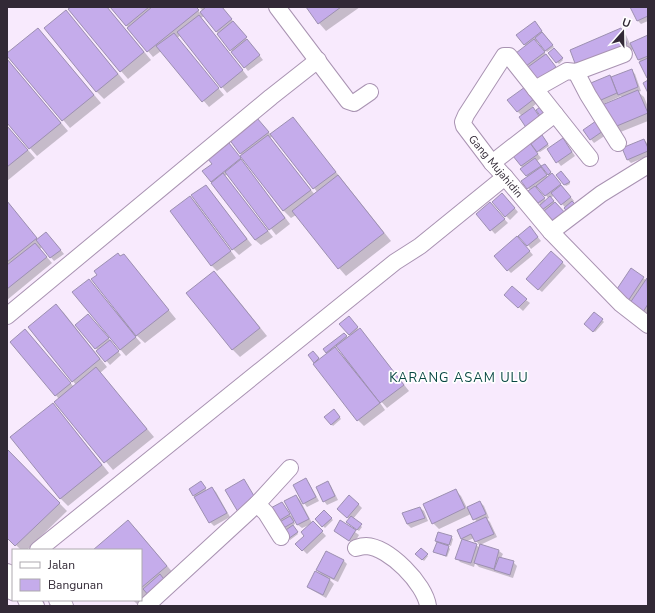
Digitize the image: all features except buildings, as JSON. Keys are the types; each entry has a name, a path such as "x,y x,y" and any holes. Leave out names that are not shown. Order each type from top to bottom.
{"street":[{"path":"277,7 348,101 354,103 370,92"},
{"path":"535,89 567,71 576,72 624,54"},
{"name":"Gang Mujahidin","path":"590,158 508,56 504,56 466,115 463,122 464,126 492,163 551,232 621,304 648,325"},
{"path":"7,316 271,97 318,60"},
{"path":"576,72 588,95 618,143"},
{"path":"492,163 555,114"},
{"path":"551,232 602,194 648,165"},
{"path":"39,549 389,267 420,246 505,177"},
{"path":"146,606 257,504 290,468"},
{"path":"257,504 266,512 281,537"},
{"path":"356,548 366,546 377,549 397,561 413,577 427,599 428,606"},
{"path":"10,576 12,587"}],"district":[{"name":"KARANG ASAM ULU","path":"459,377"}]}
